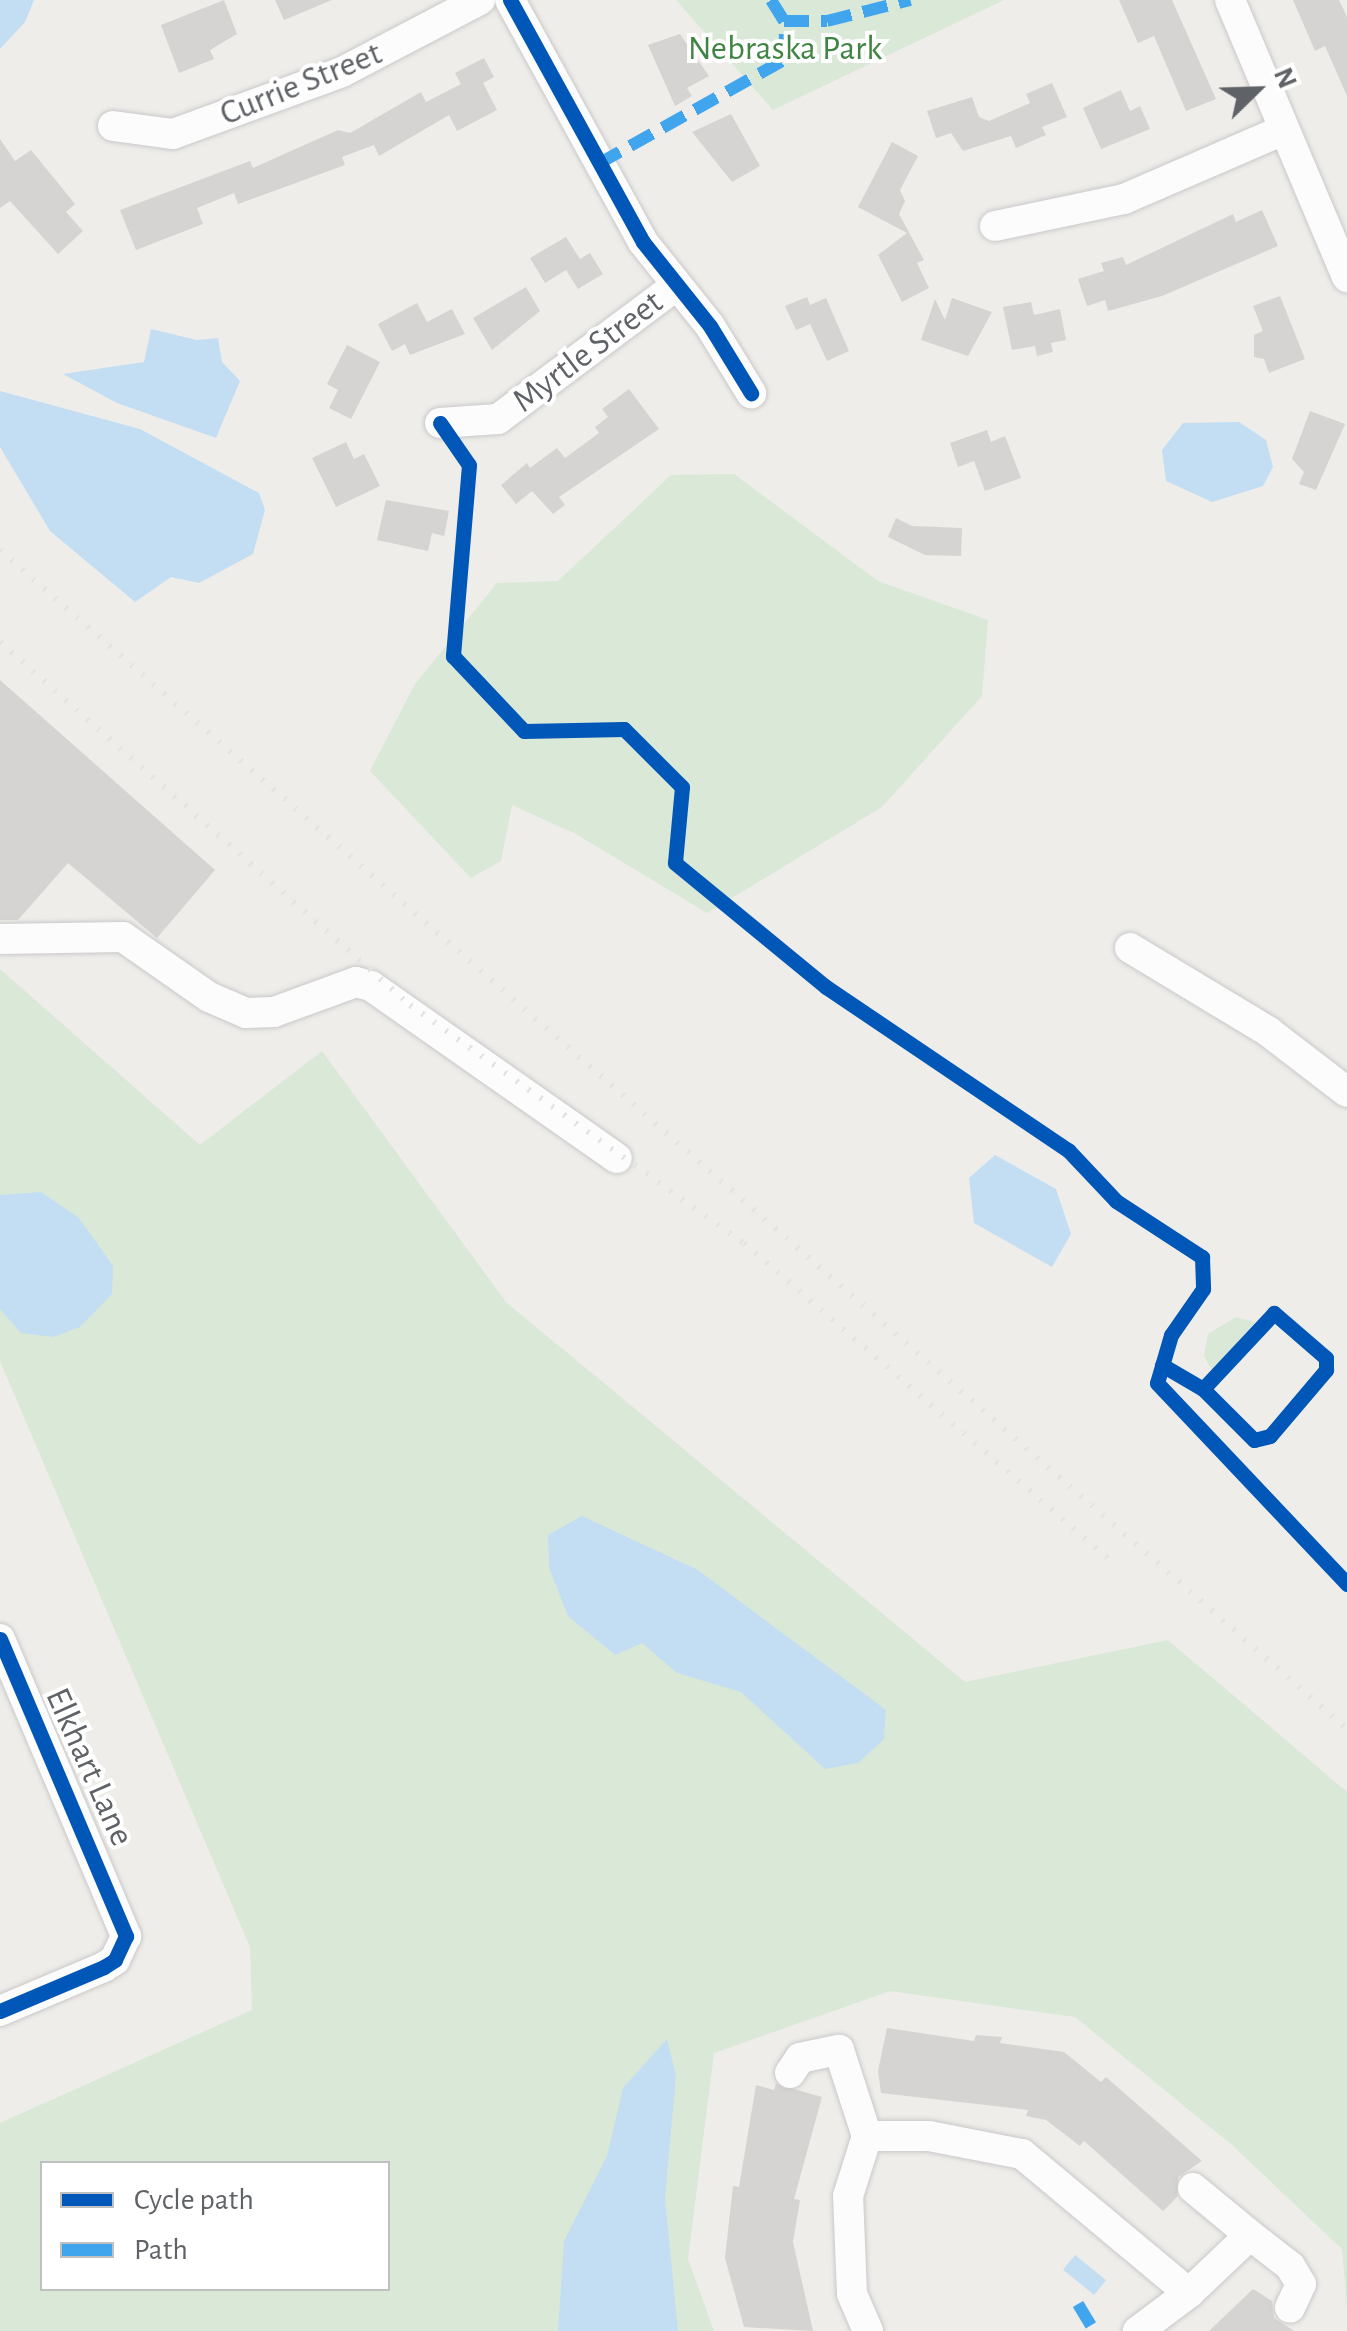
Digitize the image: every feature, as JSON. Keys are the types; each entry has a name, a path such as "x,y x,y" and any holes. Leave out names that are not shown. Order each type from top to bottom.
{"street":[{"name":"Currie Street","path":"113,126 173,134 342,72 480,0"},
{"path":"510,0 609,184 676,286 710,326 750,392"},
{"path":"1230,0 1281,131 1347,276"},
{"path":"995,226 1124,199 1281,131"},
{"name":"Myrtle Street","path":"440,424 498,419 676,286"},
{"path":"0,939 123,937 209,998 246,1013 274,1012 356,982 372,986 618,1158"},
{"path":"1130,948 1269,1032 1347,1092"},
{"name":"Elkhart Lane","path":"0,1639 123,1919 126,1936 115,1960 0,2011"},
{"path":"790,2073 800,2058 838,2050 867,2136 848,2196 852,2294 868,2331"},
{"path":"867,2136 929,2136 1022,2154 1188,2293"},
{"path":"1193,2188 1290,2266 1301,2284 1290,2308"},
{"path":"1138,2331 1188,2293 1250,2235"}],"green space":[{"name":"Nebraska Park","path":"676,0 1004,0 773,110"},
{"path":"734,474 878,581 988,620 982,696 882,807 707,913 576,834 512,805 501,861 471,878 370,771 415,684 497,583 558,581 671,475"},
{"path":"0,969 200,1145 322,1051 506,1302 965,1682 1168,1640 1347,1792 1347,2306 1342,2249 1232,2145 1075,2017 890,1991 714,2053 688,2259 714,2331 0,2331 0,2123 252,2010 250,1947 0,1361"},
{"path":"1236,1317 1255,1322 1213,1373 1204,1356 1208,1334"}],"water":[{"path":"0,0 34,0 25,22 0,49"},
{"path":"151,329 197,340 218,338 222,362 240,381 216,438 117,403 63,374 144,362"},
{"path":"0,391 140,429 259,493 265,510 253,554 199,583 171,577 135,602 50,531 0,447"},
{"path":"1239,422 1266,440 1273,467 1263,486 1212,502 1166,481 1162,450 1183,423"},
{"path":"995,1155 1056,1189 1071,1234 1052,1267 974,1223 969,1178"},
{"path":"41,1192 79,1218 113,1266 112,1294 80,1327 53,1337 21,1333 0,1309 0,1195"},
{"path":"582,1516 698,1570 886,1710 884,1739 858,1763 825,1769 741,1692 677,1673 642,1643 615,1655 568,1616 549,1568 548,1535"},
{"path":"667,2039 676,2076 665,2198 678,2331 558,2331 564,2241 607,2156 623,2088"},
{"path":"1075,2255 1106,2280 1094,2295 1063,2270"}],"building":[{"path":"224,0 237,34 210,50 214,59 179,73 161,25"},
{"path":"275,0 332,0 284,20"},
{"path":"1119,0 1172,0 1216,99 1186,111 1154,36 1138,43"},
{"path":"1293,0 1339,0 1347,17 1347,96 1325,46 1315,51"},
{"path":"680,34 709,76 687,88 692,96 675,106 648,45"},
{"path":"484,58 494,77 483,83 497,110 457,131 449,115 379,156 374,145 342,157 345,165 238,204 234,193 197,208 203,224 136,250 120,210 250,161 253,168 338,130 350,133 421,92 426,102 461,84 455,73"},
{"path":"1052,83 1067,117 1042,127 1046,135 1016,148 1011,136 963,151 951,133 936,138 927,111 972,97 979,117 989,121 1030,103 1026,94"},
{"path":"1121,90 1130,111 1140,106 1150,129 1101,149 1083,108"},
{"path":"731,114 760,166 732,182 692,132"},
{"path":"0,139 15,161 31,150 75,204 66,212 83,231 58,254 10,201 0,208"},
{"path":"892,142 918,156 900,190 905,201 899,214 924,260 917,263 929,288 902,302 878,255 907,233 858,207"},
{"path":"1262,210 1278,246 1162,296 1108,311 1105,300 1087,306 1078,279 1104,271 1101,263 1123,257 1126,265 1233,214 1236,222"},
{"path":"566,237 580,259 590,253 603,274 578,289 566,270 545,283 530,258"},
{"path":"526,287 540,311 492,350 473,318"},
{"path":"1280,296 1305,359 1269,373 1264,359 1254,357 1254,335 1263,331 1253,306"},
{"path":"807,297 810,305 826,298 849,351 827,361 810,324 796,330 785,306"},
{"path":"952,298 992,312 968,356 921,340 935,299 945,320"},
{"path":"1031,302 1034,315 1060,309 1066,340 1051,343 1053,352 1037,356 1035,346 1012,350 1003,307"},
{"path":"417,303 427,322 452,309 465,334 410,355 405,344 392,351 378,324"},
{"path":"347,345 380,362 351,419 329,408 338,390 327,384"},
{"path":"629,389 659,429 559,497 565,505 553,514 532,491 516,504 501,485 527,463 530,468 557,448 565,458 599,433 595,427 608,417 602,409"},
{"path":"1310,411 1345,424 1316,490 1299,484 1304,472 1292,459"},
{"path":"987,430 991,442 1005,436 1021,478 985,491 974,461 958,467 950,443"},
{"path":"346,442 354,459 364,454 380,486 336,507 312,458"},
{"path":"386,500 449,511 444,536 432,533 428,551 377,540"},
{"path":"896,518 912,526 962,528 961,556 925,555 888,537"},
{"path":"0,680 215,870 157,938 68,863 18,920 0,920"},
{"path":"887,2028 974,2041 976,2035 1002,2037 1000,2043 1064,2052 1101,2082 1106,2077 1202,2161 1178,2177 1177,2197 1163,2211 1084,2141 1080,2146 1046,2120 1026,2116 1028,2110 881,2093 878,2071"},
{"path":"776,2084 822,2097 794,2199 800,2200 793,2242 813,2331 744,2327 725,2258 733,2186 739,2187 756,2085 774,2090"},
{"path":"1253,2289 1272,2301 1274,2318 1294,2331 1209,2331"}],"railway":[{"path":"0,550 1347,1729"},
{"path":"0,642 410,1005 744,1243 1114,1563"}],"marked path":[{"path":"771,0 784,21"},
{"path":"598,164 786,59 784,21 827,21 910,0"},
{"path":"1078,2304 1094,2331"}],"cycle path":[{"path":"510,0 643,242 710,326 751,393"},
{"path":"440,423 469,465 453,656 524,731 624,729 682,787 675,863 826,987 1068,1150 1116,1201 1202,1257 1203,1289 1171,1335 1157,1383 1347,1584"},
{"path":"1162,1365 1203,1389 1254,1440 1270,1436 1326,1370 1326,1358 1274,1313 1203,1389"},
{"path":"0,1639 126,1936 115,1960 104,1967 0,2011"}]}
